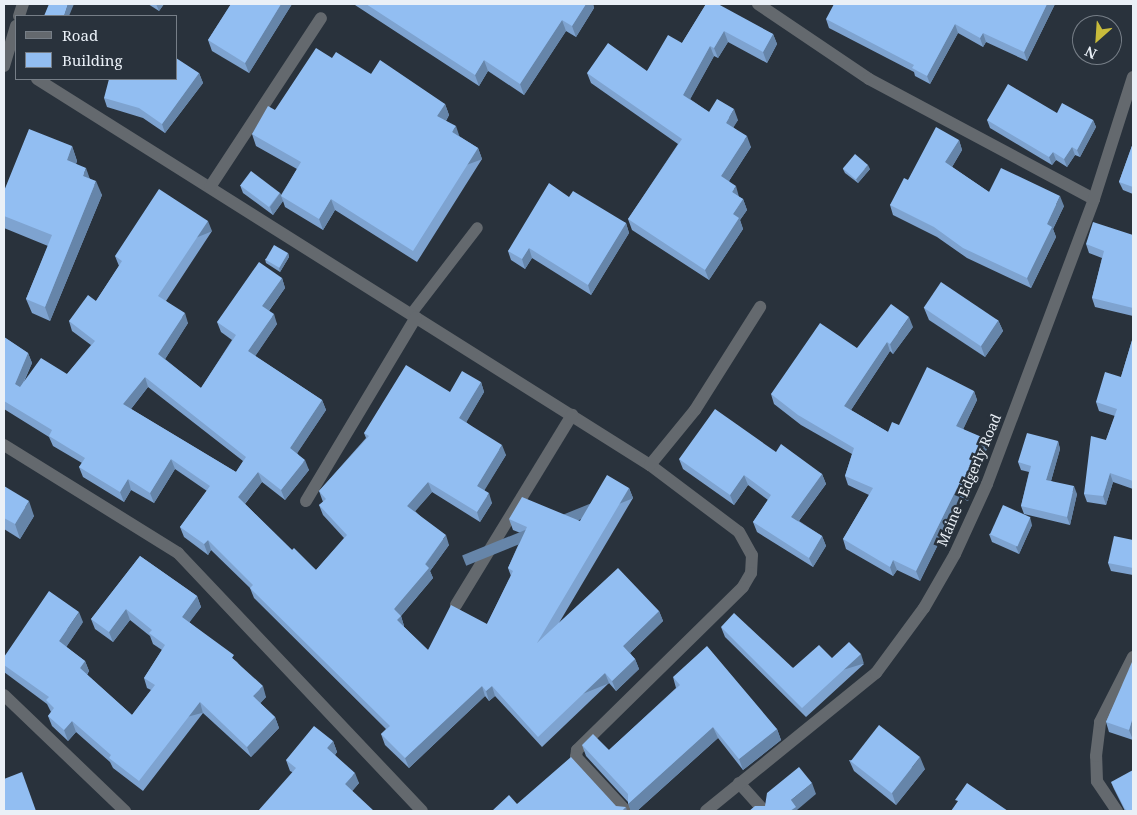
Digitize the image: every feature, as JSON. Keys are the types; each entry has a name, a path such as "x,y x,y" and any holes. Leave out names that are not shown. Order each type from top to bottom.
{"street":[{"path":"758,4 869,79 1094,199"},
{"path":"210,187 321,18"},
{"path":"9,64 15,31"},
{"name":"Maine - Edgerly Road","path":"706,811 876,673 924,608 955,554 987,484 1094,199 1128,114 1133,77"},
{"path":"39,80 650,465 739,532 752,555 751,573 743,587 576,750 576,757 626,811"},
{"path":"650,465 695,410 760,307"},
{"path":"306,501 414,315"},
{"path":"456,605 572,415"},
{"path":"4,445 178,553 422,811"},
{"path":"1117,811 1097,781 1096,756 1100,722 1133,657"},
{"path":"4,695 125,811"},
{"path":"739,783 764,811"}],"lane":[{"path":"414,315 477,227"}],"building":[{"path":"49,4 68,4 64,15 44,15"},
{"path":"231,4 281,4 245,63 208,40"},
{"path":"366,4 586,4 572,26 562,20 520,84 484,60 475,75"},
{"path":"706,4 718,4 773,34 763,52 724,31 714,48 710,46 683,95 709,112 717,99 734,109 726,123 747,136 721,176 736,186 732,192 743,199 733,214 739,218 705,270 628,219 682,139 587,73 608,43 647,71 668,35 682,43"},
{"path":"834,4 1047,4 1024,52 983,33 980,38 955,24 927,76 912,68 914,65 826,19"},
{"path":"316,48 332,58 336,52 371,74 380,60 445,104 437,116 456,126 452,132 478,148 413,251 331,199 319,219 281,196 301,162 252,134 268,106 275,110"},
{"path":"178,59 199,73 162,124 139,108 104,98 109,80 178,80"},
{"path":"1008,84 1057,113 1062,103 1093,120 1077,150 1072,147 1064,159 1053,152 1049,157 987,120"},
{"path":"936,127 959,140 945,162 989,192 1001,168 1060,196 1047,224 1052,227 1027,278 963,248 934,227 890,205 904,178 908,180"},
{"path":"29,129 72,146 67,160 86,168 83,176 96,181 45,307 26,299 52,235 4,216 4,191"},
{"path":"1133,143 1133,187 1119,182"},
{"path":"855,154 868,165 856,179 843,169"},
{"path":"251,171 280,193 269,207 240,185"},
{"path":"549,183 569,197 573,191 626,223 588,285 529,248 522,259 508,251"},
{"path":"159,189 208,221 158,296 185,313 158,354 201,388 236,335 217,322 259,262 282,278 262,306 274,314 248,351 322,400 290,448 305,460 281,490 258,472 238,497 292,550 294,548 316,570 347,535 319,505 326,499 319,491 369,436 364,433 406,365 450,392 462,371 481,382 459,418 502,445 477,486 489,493 477,512 428,482 407,506 446,535 425,564 429,568 394,609 401,616 397,620 428,650 451,605 487,624 513,571 508,568 527,527 509,519 522,497 580,521 607,475 629,488 537,643 618,568 659,611 623,646 635,659 612,681 605,673 538,737 492,686 486,691 482,686 405,758 381,734 390,726 250,588 253,585 208,540 204,544 180,527 210,486 171,459 150,493 128,479 120,492 79,467 85,458 49,436 52,430 4,401 4,337 28,353 15,384 20,387 41,358 67,374 95,341 69,321 88,295 96,301 122,261 115,256","holes":["145,377 246,457 236,472 123,404"]},
{"path":"1093,222 1133,235 1133,308 1092,298 1104,251 1086,244"},
{"path":"274,245 288,253 279,268 266,260"},
{"path":"941,282 998,321 981,346 924,308"},
{"path":"891,304 909,317 890,344 887,342 844,406 888,432 892,422 899,425 927,367 974,391 956,426 984,438 964,491 957,488 916,571 893,560 890,567 843,539 873,488 845,476 854,448 798,415 771,394 820,323 857,348"},
{"path":"1133,337 1133,481 1110,473 1103,496 1084,494 1091,436 1106,440 1117,409 1096,402 1105,372 1121,377"},
{"path":"715,409 776,452 781,444 822,474 791,517 822,536 809,558 753,522 771,495 744,475 730,495 679,459"},
{"path":"1027,433 1058,441 1046,480 1074,486 1067,517 1021,506 1031,466 1018,462"},
{"path":"4,486 29,501 15,524 4,518"},
{"path":"1003,505 1030,517 1017,546 990,534"},
{"path":"1114,536 1133,540 1133,568 1108,563"},
{"path":"140,556 197,596 182,617 234,655 232,658 263,686 253,696 275,717 247,747 200,702 139,781 109,758 111,755 72,721 64,730 48,716 54,708 46,700 49,697 4,665 4,657 49,591 79,612 59,641 85,661 80,668 132,715 155,685 144,678 165,645 149,633 152,630 126,609 109,632 91,619"},
{"path":"734,613 793,668 819,645 832,658 849,642 861,654 802,708 721,627"},
{"path":"707,646 777,729 739,759 713,727 628,804 628,794 582,745 593,734 609,750 680,685 673,677"},
{"path":"1132,662 1133,717 1129,730 1106,722"},
{"path":"879,725 920,757 892,793 851,761"},
{"path":"314,726 333,741 327,748 355,773 345,784 374,811 258,811 296,768 286,760"},
{"path":"571,757 616,806 626,807 622,811 492,811 509,795 517,804"},
{"path":"799,767 812,783 791,800 796,807 790,811 749,811 755,806 765,806 767,793"},
{"path":"1133,770 1133,811 1128,811 1125,809 1111,782"},
{"path":"22,772 36,811 4,811 4,779"},
{"path":"967,783 1008,811 951,811 958,801 955,800"}]}
